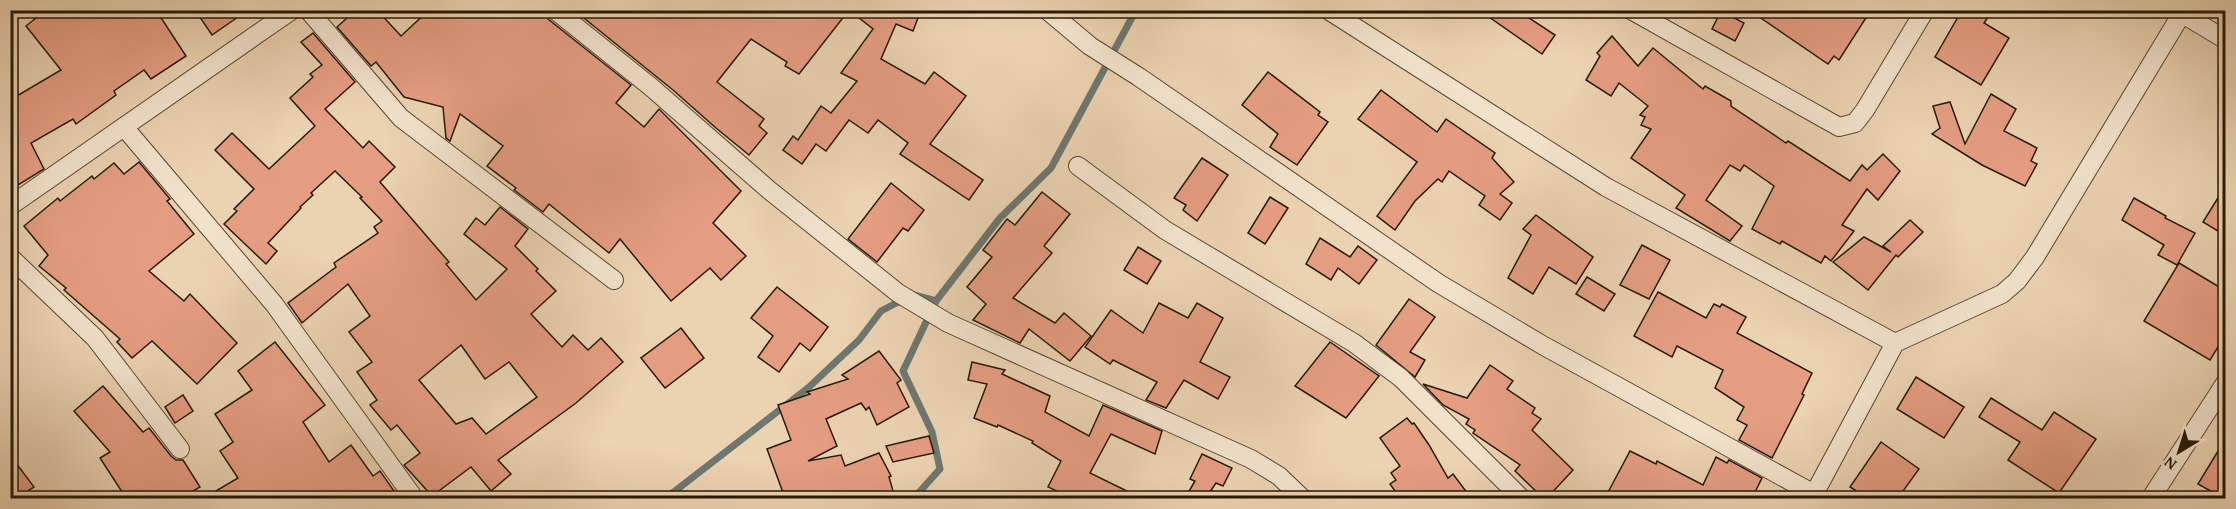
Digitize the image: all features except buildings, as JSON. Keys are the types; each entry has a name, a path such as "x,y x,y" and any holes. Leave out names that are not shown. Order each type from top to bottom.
{"street":[{"path":"10,206 292,10"},
{"path":"308,10 401,118 614,279"},
{"path":"555,10 651,87 769,190 898,293 948,323 1251,459 1279,476 1302,498"},
{"path":"1047,10 1090,46 1139,77 1438,283 1544,346 1813,496 1895,343 2002,294 2017,281 2035,256 2181,12 2226,40"},
{"path":"1328,10 1606,187 1895,343"},
{"path":"1631,10 1839,127 1855,123 1865,110 1925,10"},
{"path":"124,127 274,304 414,498"},
{"path":"1078,166 1165,230 1354,343 1401,378 1521,498"},
{"path":"10,256 95,338 180,449"},
{"path":"2151,498 2226,382"}],"waterway":[{"path":"914,498 940,469 932,432 903,371 936,301 1000,218 1051,168 1136,10"},
{"path":"914,295 936,301"},
{"path":"666,498 808,388 859,340 881,311 904,299"}]}
